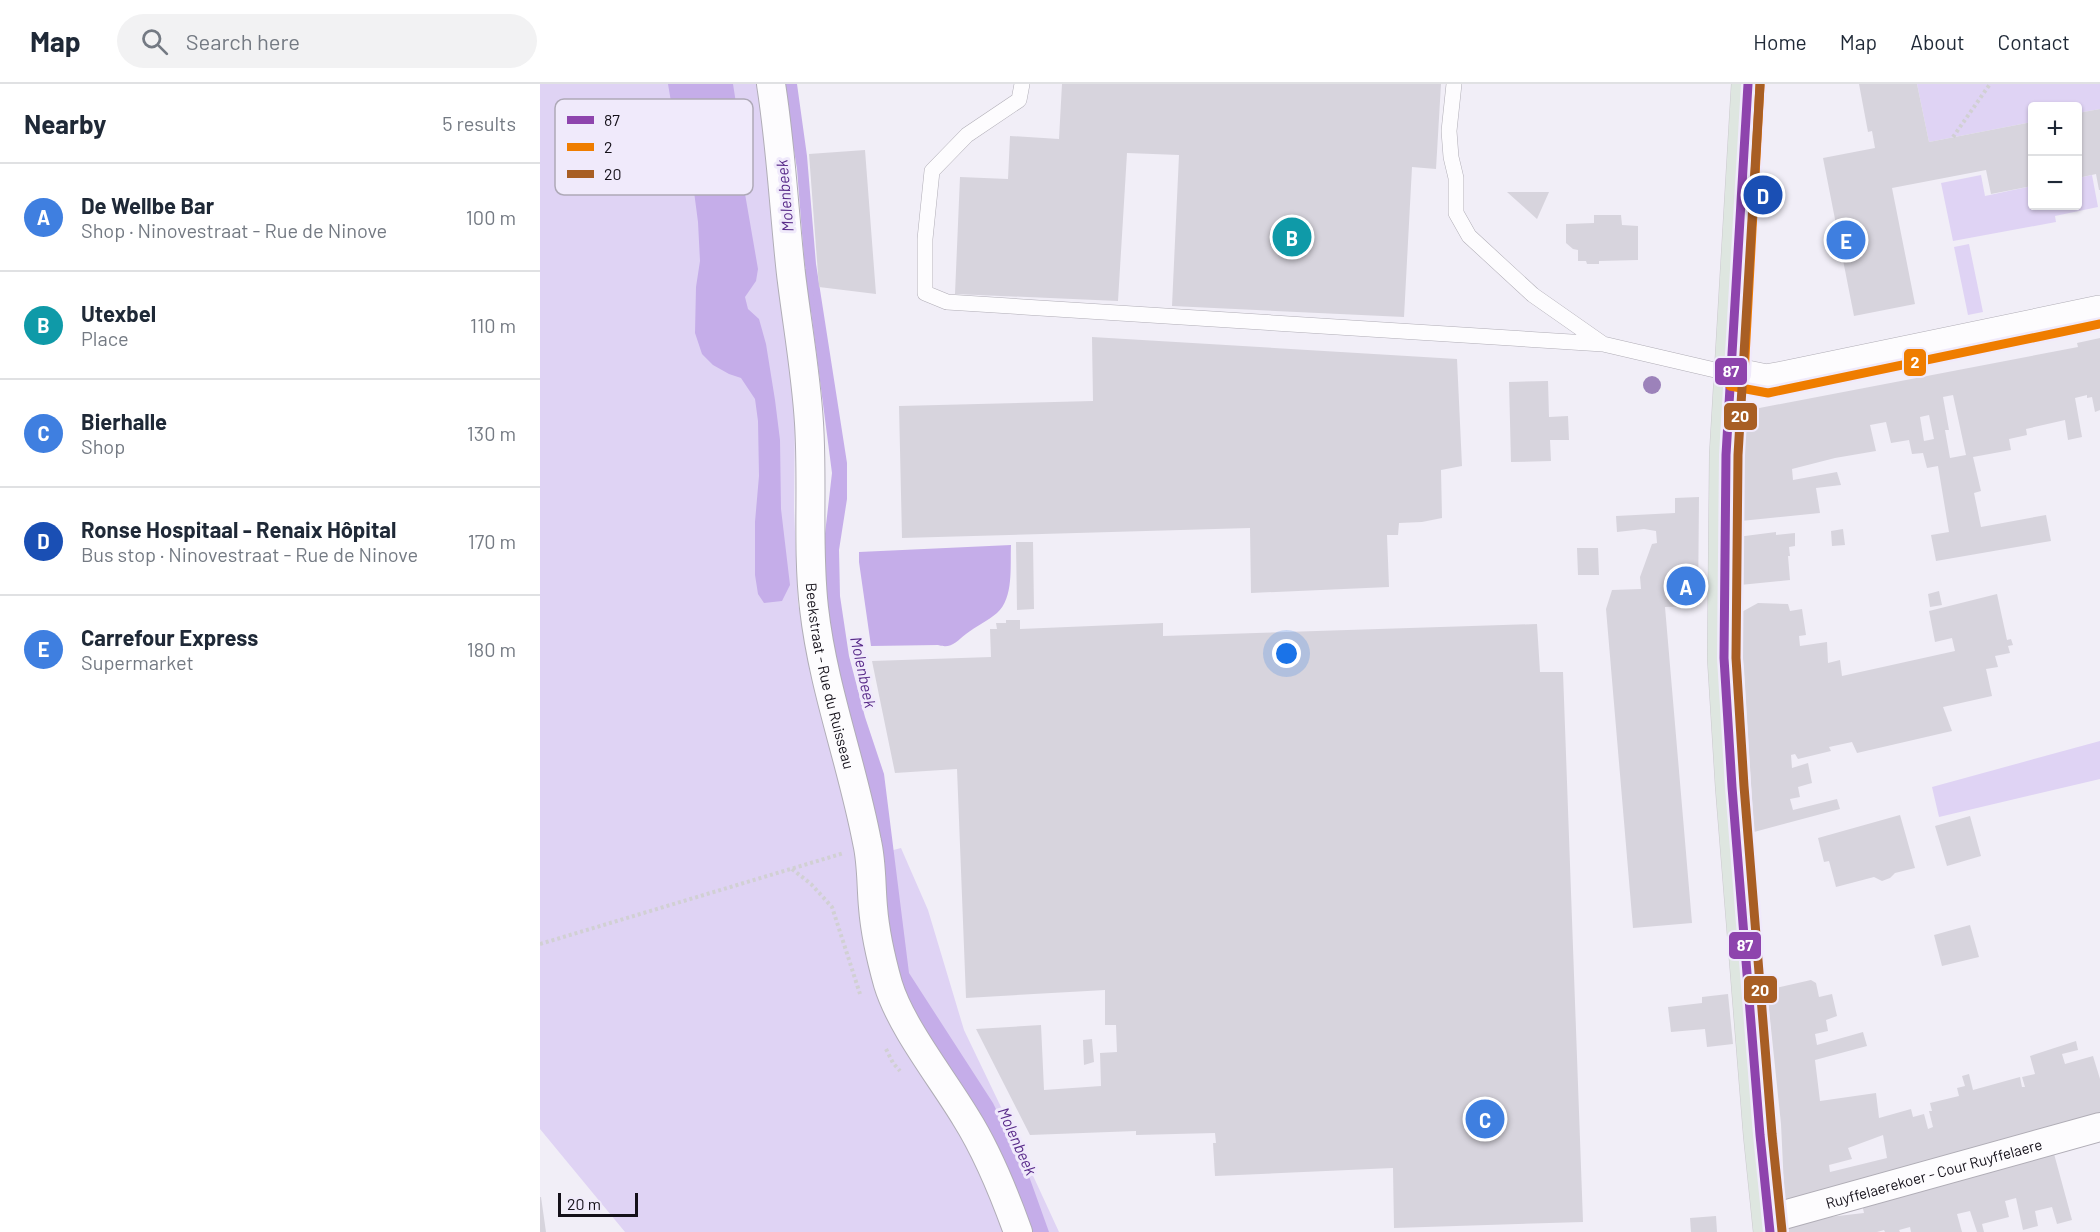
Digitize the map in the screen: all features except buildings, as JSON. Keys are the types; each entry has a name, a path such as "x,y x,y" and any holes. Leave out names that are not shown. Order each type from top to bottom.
{"main road":[{"path":"1748,84 1726,455 1724,658 1726,709 1769,1225"}],"street":[{"name":"Beekstraat - Rue du Ruisseau","path":"771,84 780,145 789,250 809,421 810,534 814,611 823,661 857,791 868,847 873,911 889,986 905,1022 977,1136 1005,1195 1018,1232"},
{"path":"1732,374 1766,381 2100,312"},
{"name":"Ruyffelaerekoer - Cour Ruyffelaere","path":"1769,1225 2100,1127"}],"lane":[{"path":"1022,84 1019,100 967,135 932,171 925,239 925,293 947,302 1603,344 1732,374"},
{"path":"1454,84 1449,131 1451,157 1456,178 1456,213 1469,236 1533,295 1603,344"}],"path":[{"path":"1953,137 1990,84"},
{"path":"540,944 868,847"}],"shaded area":[{"path":"540,84 763,84 795,411 794,508 798,604 860,859 901,848 928,910 964,1030 1059,1232 625,1232 540,1129"},
{"path":"668,84 733,84 735,99 671,99"},
{"path":"783,84 797,84 807,156 816,264 847,463 847,499 839,550 840,596 849,656 865,717 884,774 909,973 993,1103 1030,1179 1049,1232 1028,1232 889,960 833,666 823,551 832,473 804,258 797,169"},
{"path":"1917,84 2100,84 2100,109 2082,112 2082,102 2028,102 2028,123 1929,142"},
{"path":"1981,175 1985,196 2028,187 2028,210 2082,210 2082,177 2092,175 2098,207 2055,216 2056,222 1953,241 1941,183"},
{"path":"694,195 745,195 758,269 756,281 745,297 748,309 759,319 766,344 780,440 781,509 790,585 782,601 764,603 758,594 755,575 755,522 759,476 758,421 755,399 741,378 713,365 702,354 695,333 696,287 700,261"},
{"path":"1969,244 1983,312 1968,315 1954,247"},
{"path":"1011,545 1009,590 1002,607 993,616 956,642 946,646 871,646 859,552"},
{"path":"2100,741 2100,779 1939,817 1932,787"}],"waterway":[{"name":"Molenbeek","path":"806,273 811,307"}],"transit line":[{"name":"87","path":"1748,84 1726,455 1724,658 1732,787 1770,1232"},
{"name":"2","path":"1744,375 1760,85"},
{"name":"20","path":"1760,85 1738,455 1736,658 1744,786 1782,1231"},
{"name":"2","path":"1730,386 1768,393 2100,324"}],"place":[{"name":"Ronse Hospitaal - Renaix Hôpital","path":"1763,195"},
{"name":"Utexbel","path":"1292,237"},
{"name":"Carrefour Express","path":"1846,240"},
{"name":"De Wellbe Bar","path":"1686,586"},
{"name":"Bierhalle","path":"1485,1119"}]}
